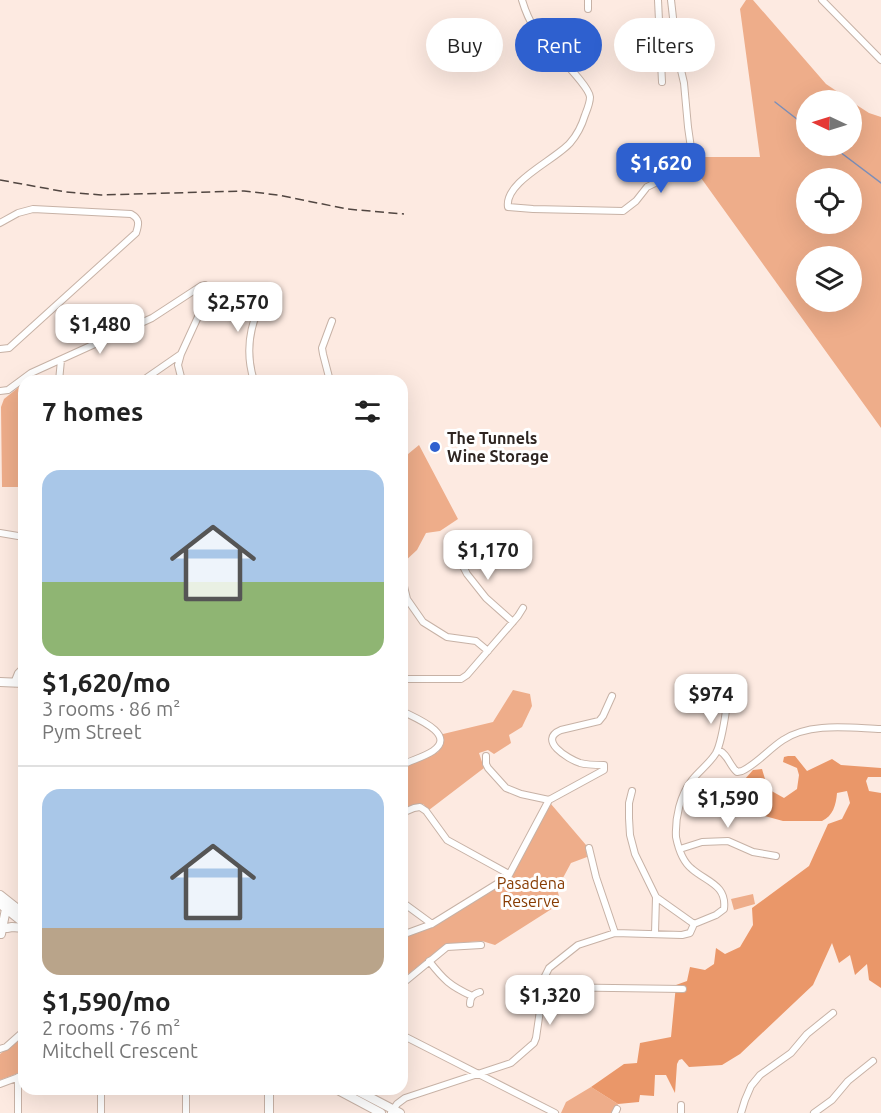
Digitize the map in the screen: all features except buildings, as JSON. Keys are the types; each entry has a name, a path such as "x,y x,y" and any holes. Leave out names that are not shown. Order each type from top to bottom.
{"main road":[{"path":"0,682 18,683"},
{"path":"0,895 18,913"},
{"path":"3,933 3,907 18,915"},
{"path":"3,933 12,927 18,928"},
{"path":"269,1095 269,1113"},
{"path":"347,1095 381,1113"},
{"path":"365,1095 395,1112"}],"street":[{"path":"522,0 536,30 583,82 590,97 578,133 570,143 516,187 508,201 508,207 625,211 647,187 690,166 693,162 671,0"},
{"path":"588,0 588,9"},
{"path":"658,0 662,82"},
{"path":"822,0 881,60"},
{"path":"0,223 18,213 33,209 131,213 139,224 136,233 9,348 0,349"},
{"path":"28,375 152,318 205,285 208,295 181,354 178,365 180,375"},
{"path":"253,375 249,357 249,340 257,311 268,291"},
{"path":"328,375 322,348 332,321"},
{"path":"151,375 181,354"},
{"path":"60,375 61,360"},
{"path":"0,391 8,390 18,383"},
{"path":"0,533 18,536"},
{"path":"453,547 467,574 486,598 513,622"},
{"path":"408,602 423,622 447,637 476,641 488,651"},
{"path":"408,679 461,679 488,651 523,608"},
{"path":"14,683 18,673"},
{"path":"408,933 432,924 508,877 549,800 604,770 604,765 581,764 554,748 552,737 561,730 599,720 612,696"},
{"path":"395,1112 396,1104 405,1098 511,1064 534,1043 536,1038 545,976 549,968 577,946 615,933 682,935 690,933 694,924 724,909 725,900 721,890 690,868 683,858 676,839 676,825 682,797 692,780 718,750 728,704"},
{"path":"408,714 433,728 438,732 440,738 435,750 408,762"},
{"path":"718,750 729,759 737,772 742,771 782,741 801,731 816,728 881,729"},
{"path":"486,756 488,768 506,788 549,800"},
{"path":"632,791 629,803 630,835 635,854 656,897 655,933"},
{"path":"408,810 420,807 426,811 447,840 509,874"},
{"path":"680,849 702,842 728,841 753,852 776,856"},
{"path":"589,848 615,933"},
{"path":"656,897 694,924"},
{"path":"408,906 432,924"},
{"path":"3,933 18,920"},
{"path":"408,979 447,947 481,945"},
{"path":"429,961 454,988 472,996"},
{"path":"543,987 683,989"},
{"path":"470,1004 472,996 480,992"},
{"path":"741,1113 752,1086 760,1075 791,1053 807,1034 833,1013"},
{"path":"0,1049 6,1047 18,1036"},
{"path":"408,1038 555,1113"},
{"path":"814,1113 832,1100 848,1081 873,1061"},
{"path":"0,1084 18,1077"},
{"path":"18,1113 19,1095"},
{"path":"101,1095 101,1113"},
{"path":"186,1095 186,1113"},
{"path":"681,1105 681,1113"}],"green space":[{"path":"746,0 753,0 826,84 835,90 796,90 796,156 862,156 862,108 881,117 881,428 797,312 862,312 862,246 796,246 796,310 696,171 696,157 760,157 740,9"},
{"path":"18,388 18,487 2,487 1,407 4,399"},
{"path":"419,445 458,519 440,531 426,533 417,550 408,558 408,454"},
{"path":"513,690 530,694 532,706 522,727 509,735 511,743 494,754 488,750 479,753 484,768 429,810 423,804 408,807 408,765 438,752 443,734 493,722"},
{"name":"Pasadena Reserve","path":"551,804 586,845 587,857 571,863 557,889 561,903 495,945 482,941 446,944 408,974 408,936 435,925 510,878"},
{"path":"753,894 755,904 734,910 731,899"},
{"path":"18,1040 18,1073 0,1080 0,1054"},
{"path":"591,1087 618,1104 613,1113 561,1113 566,1102"}],"shaded area":[{"path":"795,756 807,771 832,759 841,765 881,768 881,777 868,777 866,781 869,791 881,793 881,988 869,980 867,964 855,975 850,955 839,963 832,943 813,985 740,1054 722,1065 689,1067 682,1059 679,1060 675,1093 666,1075 655,1075 654,1096 640,1095 639,1102 618,1104 591,1087 624,1064 637,1063 640,1043 671,1037 676,985 687,981 690,967 705,970 714,964 716,948 725,954 740,947 753,925 752,908 809,866 828,824 842,819 850,803 847,791 837,793 833,810 822,821 783,821 747,811 750,801 745,799 749,788 745,779 753,770 762,769 768,789 784,798 797,789 799,775 797,768 783,762 784,757"}],"waterway":[{"path":"775,102 796,118"},
{"path":"845,156 881,183"}],"railway":[{"path":"0,180 66,192 101,195 244,191 278,195 347,209 404,214"}],"place":[{"name":"The Tunnels Wine Storage","path":"435,447"}]}
